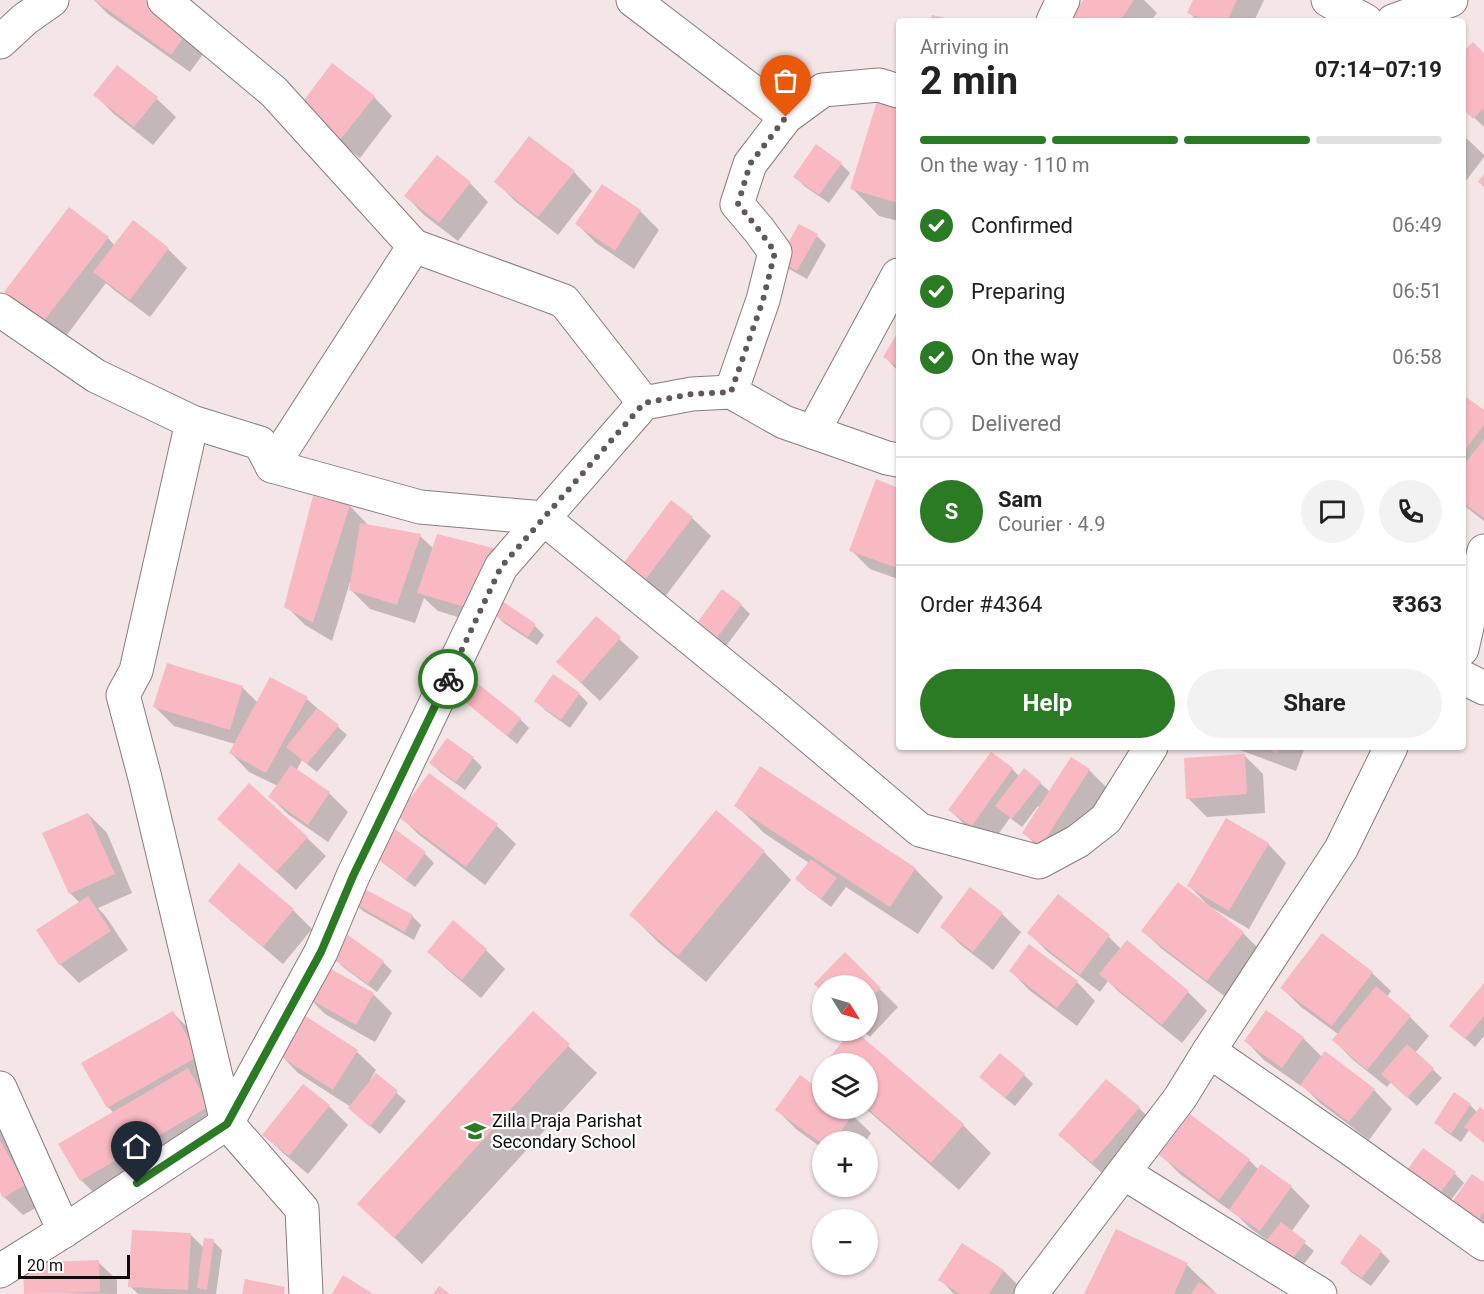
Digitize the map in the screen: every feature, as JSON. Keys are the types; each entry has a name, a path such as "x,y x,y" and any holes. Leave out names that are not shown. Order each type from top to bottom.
{"street":[{"path":"0,41 52,0"},
{"path":"164,0 274,92 414,246 564,301 644,403"},
{"path":"633,0 786,117"},
{"path":"1055,18 1064,0"},
{"path":"1328,0 1361,18"},
{"path":"1402,18 1451,0"},
{"path":"731,392 763,300 775,252 738,204 750,164 786,117 823,90 879,86 896,90"},
{"path":"272,466 414,246"},
{"path":"813,432 896,279"},
{"path":"0,310 96,376 192,422 260,443 272,466 420,507 543,518 771,704 920,830 1039,862 1078,841 1106,819 1149,750"},
{"path":"0,1272 227,1124 321,952 353,876 501,567 644,403 692,394 731,392 784,422 896,460"},
{"path":"192,422 136,671 123,695 145,778 227,1124 302,1209 306,1294"},
{"path":"1466,631 1484,551"},
{"path":"1466,679 1484,688"},
{"path":"1031,1294 1180,1098 1341,849 1390,750"},
{"path":"1209,1051 1484,1244"},
{"path":"0,1088 64,1231"},
{"path":"1124,1173 1320,1294"}],"building":[{"path":"94,0 145,0 188,31 171,55"},
{"path":"1083,0 1134,0 1122,18 1071,18"},
{"path":"1193,0 1237,0 1228,18 1199,18 1187,13"},
{"path":"1473,42 1484,53 1484,108 1473,119 1466,112 1466,48"},
{"path":"332,63 375,96 340,140 298,108"},
{"path":"117,65 158,97 134,127 93,95"},
{"path":"878,98 896,103 896,202 850,189"},
{"path":"529,136 575,171 538,217 494,182"},
{"path":"816,144 842,163 819,195 793,177"},
{"path":"437,155 471,182 439,223 404,196"},
{"path":"1484,174 1484,187 1478,182"},
{"path":"602,184 641,210 615,251 575,224"},
{"path":"69,207 109,237 43,322 4,292"},
{"path":"133,220 169,248 130,300 93,272"},
{"path":"799,224 818,234 797,271 778,260"},
{"path":"896,335 896,366 883,357"},
{"path":"1466,397 1484,410 1484,425 1466,449"},
{"path":"1484,439 1484,518 1466,505 1466,462"},
{"path":"876,479 896,487 896,567 849,551"},
{"path":"313,496 350,505 313,623 284,607"},
{"path":"671,500 693,517 639,588 617,572"},
{"path":"360,523 421,534 397,605 349,590"},
{"path":"437,534 497,549 465,607 417,593"},
{"path":"722,589 742,604 714,642 694,627"},
{"path":"502,601 536,624 528,637 493,614"},
{"path":"596,616 621,637 581,683 556,662"},
{"path":"167,663 243,686 230,730 153,707"},
{"path":"553,674 580,693 561,720 534,701"},
{"path":"270,677 308,697 266,773 229,753"},
{"path":"477,683 521,718 507,736 463,700"},
{"path":"317,708 339,725 307,764 286,747"},
{"path":"447,738 474,757 456,782 429,763"},
{"path":"991,752 1013,768 972,826 948,810"},
{"path":"1245,754 1247,794 1186,799 1184,758"},
{"path":"1071,757 1090,769 1041,846 1022,833"},
{"path":"291,765 330,792 308,825 268,797"},
{"path":"760,766 916,868 890,907 734,806"},
{"path":"1024,768 1041,782 1012,819 995,806"},
{"path":"429,773 498,824 466,867 397,816"},
{"path":"249,783 308,837 276,872 217,819"},
{"path":"716,810 765,851 678,956 629,915"},
{"path":"88,813 115,874 69,894 42,833"},
{"path":"1226,818 1269,843 1229,911 1187,886"},
{"path":"392,827 426,852 406,880 372,854"},
{"path":"811,859 837,878 821,899 795,879"},
{"path":"239,863 294,909 263,947 208,901"},
{"path":"1178,882 1244,932 1207,981 1141,931"},
{"path":"361,887 413,915 405,932 352,902"},
{"path":"970,887 1003,913 973,952 940,927"},
{"path":"1058,894 1110,935 1080,975 1027,933"},
{"path":"88,896 111,931 59,965 36,930"},
{"path":"453,920 487,949 462,980 427,952"},
{"path":"1322,933 1373,972 1332,1026 1280,988"},
{"path":"348,935 384,961 368,984 332,958"},
{"path":"1127,940 1189,991 1162,1025 1099,974"},
{"path":"1029,944 1078,981 1057,1008 1009,971"},
{"path":"845,952 868,975 823,975"},
{"path":"322,964 374,993 356,1025 304,996"},
{"path":"1484,983 1484,1016 1465,1039 1449,1026"},
{"path":"1376,986 1411,1016 1367,1070 1332,1040"},
{"path":"1266,1010 1304,1037 1282,1068 1244,1041"},
{"path":"173,1011 199,1056 107,1108 81,1063"},
{"path":"533,1011 570,1044 394,1238 357,1204"},
{"path":"304,1015 358,1050 333,1090 278,1055"},
{"path":"843,1041 867,1041 964,1124 931,1163 878,1117 878,1053 833,1053"},
{"path":"1407,1044 1434,1068 1407,1098 1381,1074"},
{"path":"1325,1051 1375,1089 1349,1122 1300,1085"},
{"path":"1000,1053 1025,1074 1005,1098 979,1077"},
{"path":"188,1068 210,1106 80,1181 58,1144"},
{"path":"376,1073 398,1091 370,1127 348,1108"},
{"path":"800,1075 812,1084 812,1119 849,1119 841,1131 812,1131 812,1137 775,1110"},
{"path":"1106,1079 1140,1107 1092,1163 1058,1135"},
{"path":"303,1084 330,1105 289,1156 262,1135"},
{"path":"1454,1092 1471,1104 1451,1134 1434,1123"},
{"path":"1480,1107 1484,1110 1484,1143 1464,1127"},
{"path":"1190,1114 1250,1159 1219,1200 1159,1155"},
{"path":"0,1140 25,1185 3,1198 0,1192"},
{"path":"1423,1148 1456,1172 1437,1197 1405,1173"},
{"path":"1261,1164 1292,1186 1260,1231 1229,1210"},
{"path":"1472,1174 1484,1182 1484,1212 1473,1227 1447,1209"},
{"path":"1281,1222 1306,1241 1288,1265 1262,1246"},
{"path":"1116,1229 1188,1263 1174,1294 1084,1294"},
{"path":"132,1230 191,1233 188,1290 128,1287"},
{"path":"1360,1234 1382,1251 1362,1278 1340,1263"},
{"path":"204,1238 214,1239 207,1290 197,1288"},
{"path":"962,1243 1004,1270 989,1294 960,1294 938,1280"},
{"path":"99,1260 100,1292 24,1294 23,1263"},
{"path":"343,1275 373,1294 332,1294"},
{"path":"245,1279 285,1287 284,1294 242,1294"},
{"path":"1199,1282 1218,1294 1191,1294"},
{"path":"439,1286 450,1294 433,1294"}],"way so far":[{"path":"448,679 501,567 644,403 692,394 731,392 763,300 775,252 738,204 750,164 786,117"}],"place":[{"name":"Zilla Praja Parishat Secondary School","path":"475,1131"}],"route":[{"path":"137,1183 227,1124 321,952 353,876 448,679"}]}
